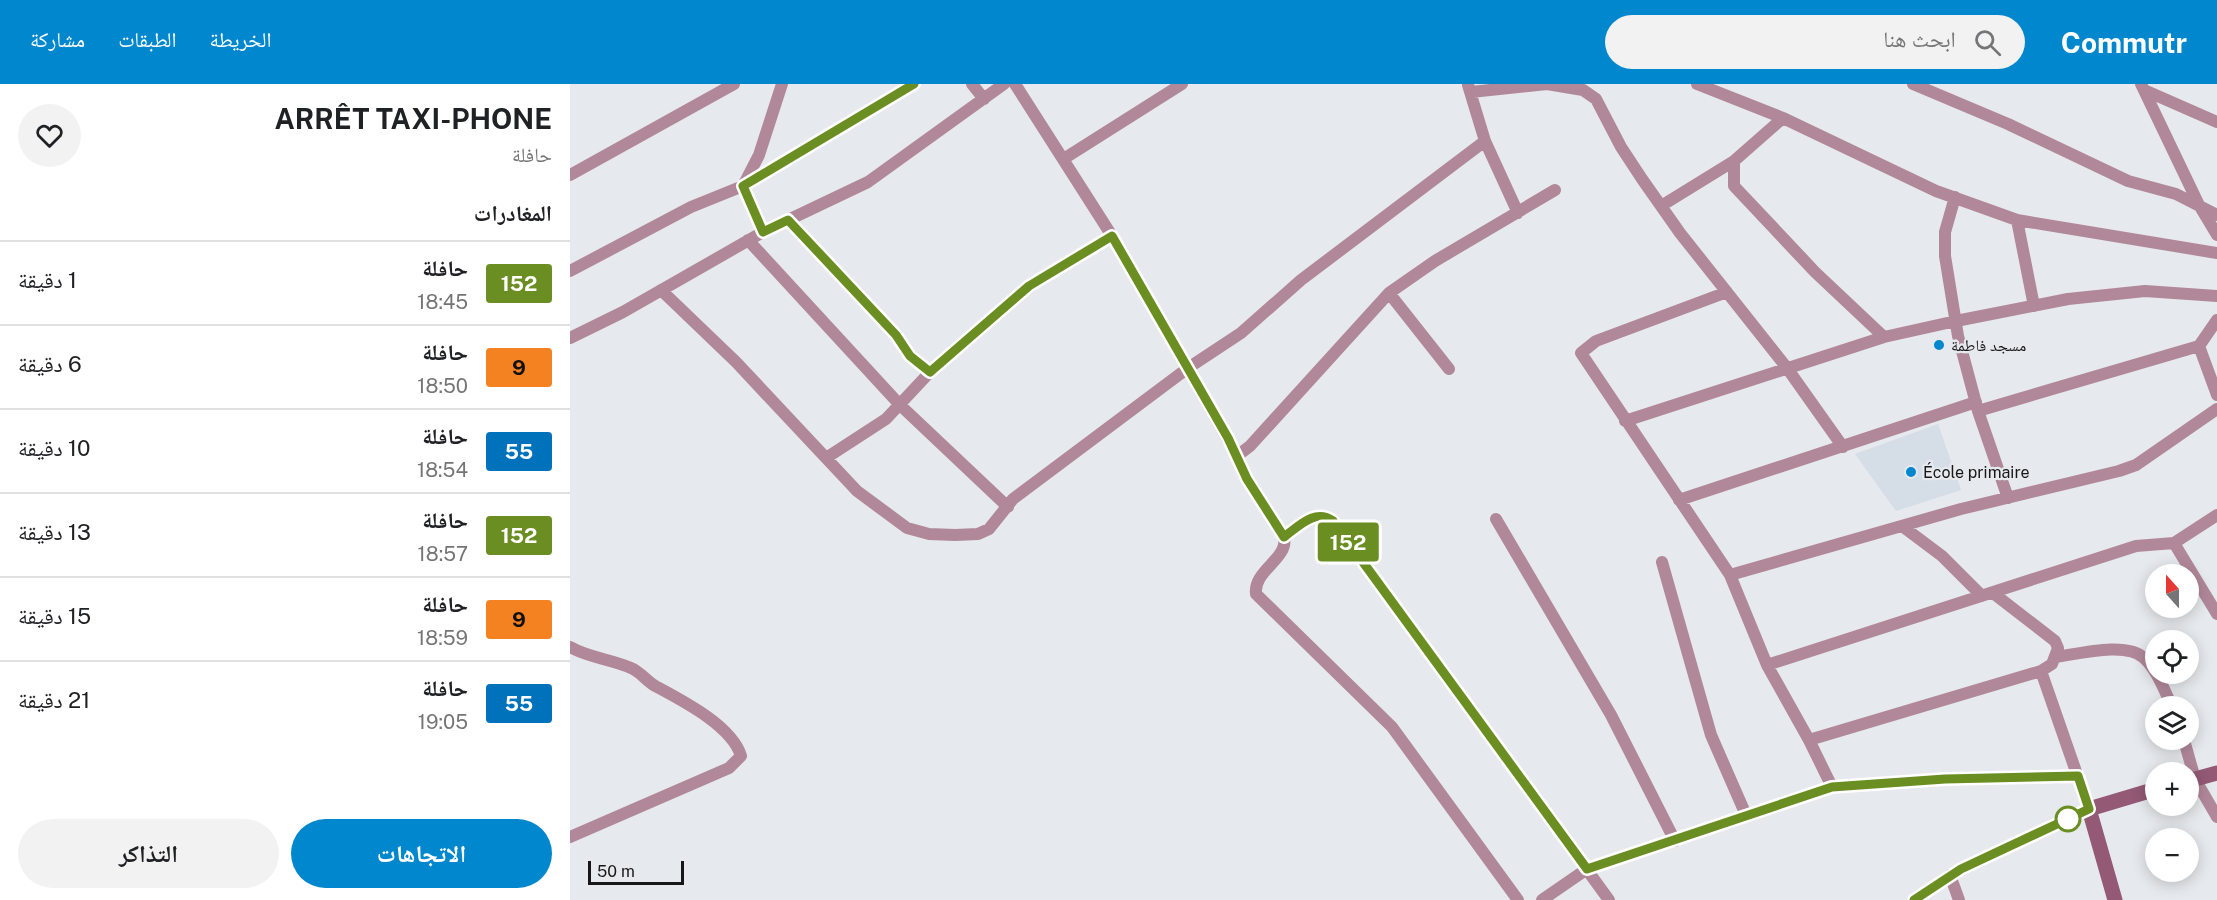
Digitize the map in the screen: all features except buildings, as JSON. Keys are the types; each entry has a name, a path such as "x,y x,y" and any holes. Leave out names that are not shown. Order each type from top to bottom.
{"main road":[{"path":"2199,778 2217,773"},
{"path":"2115,900 2089,809 2145,792"}],"street":[{"path":"570,175 734,84"},
{"path":"743,186 759,155 783,84"},
{"path":"570,271 691,207 743,186 914,84"},
{"path":"972,84 984,99"},
{"path":"570,338 763,232 868,182 1004,84"},
{"path":"1015,84 1065,159 1112,236 1237,456 1247,479 1284,537 1286,545 1255,586 1256,594 1392,727 1518,900"},
{"path":"1065,159 1182,84"},
{"path":"1518,213 1485,141 1469,88 1547,84 1583,90 1596,99 1621,147 1661,206 1787,368 1843,447"},
{"path":"1697,84 1783,118 1955,197 2017,220 2217,253"},
{"path":"1914,84 2008,124 2128,181 2176,194 2217,215"},
{"path":"2142,87 2199,205 2217,235"},
{"path":"2142,87 2217,122"},
{"path":"1661,206 1734,161 1783,118"},
{"path":"661,290 736,362 857,491 889,516 907,528 929,534 978,534 989,529 1013,500 1188,368 1241,333 1301,280 1485,141"},
{"path":"1734,161 1734,186 1815,272 1884,337"},
{"path":"743,186 763,232"},
{"path":"1237,456 1250,446 1389,293 1435,261 1555,190"},
{"path":"1955,197 1945,232 1945,256 1958,336 1977,407 2008,498"},
{"path":"788,220 896,335 910,356 930,372"},
{"path":"2017,220 2034,306"},
{"path":"826,458 886,419 930,372 1029,286 1112,236"},
{"path":"748,240 900,405 1008,507"},
{"path":"1625,421 1884,337 1956,321 2034,306 2145,291 2217,296"},
{"path":"1727,292 1584,348 1581,352 1582,358 1730,575 1767,665 1809,740 1832,787"},
{"path":"1389,293 1449,369"},
{"path":"1679,500 1977,407 2199,346 2217,320"},
{"path":"2199,346 2217,395"},
{"path":"1730,575 1902,526 2100,477 2136,465 2217,409"},
{"path":"1284,537 1318,516 1325,515 1333,521 1610,900"},
{"path":"1767,665 2136,546 2174,543 2217,515"},
{"path":"1496,519 1611,715 1675,841"},
{"path":"1809,740 2041,670 2052,664 2056,657 2058,648 2055,641 1987,594 1902,526"},
{"path":"2174,543 2217,614"},
{"path":"1662,562 1711,735 1746,815"},
{"path":"570,647 636,670 657,687 687,704 724,730 733,740 741,756 729,768 570,837"},
{"path":"2056,657 2112,649 2142,656 2154,670 2167,696"},
{"path":"1914,900 1950,875 2089,809 2041,670"},
{"path":"1542,900 1587,869 1832,787 1945,779 2078,776"},
{"path":"2199,790 2217,817"},
{"path":"1950,875 1959,900"}],"shaded area":[{"name":"École primaire","path":"1938,424 1961,490 1896,511 1855,454"}],"bus line":[{"name":"152","path":"914,84 743,186 763,232 788,220 896,335 910,356 930,372 1029,286 1071,258 1112,236 1228,438 1247,479 1264,502 1284,537 1308,519 1325,515 1333,521 1587,869 1637,855 1801,795 1832,787 1945,779 2078,776 2089,809 1961,869 1937,882 1914,900"}],"place":[{"name":"مسجد فاطمة","path":"1939,345"},
{"name":"École primaire","path":"1911,472"}]}
